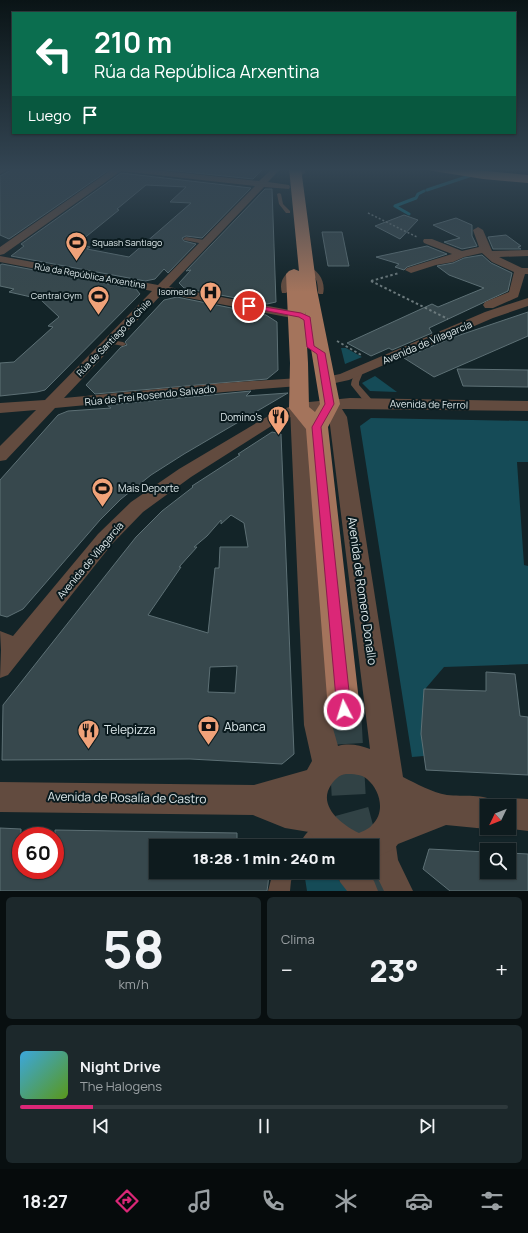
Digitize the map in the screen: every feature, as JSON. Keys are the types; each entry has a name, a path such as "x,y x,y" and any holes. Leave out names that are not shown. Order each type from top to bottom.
{"main road":[{"name":"Avenida de Romero Donallo","path":"288,210 300,269 309,290 330,404"},
{"name":"Avenida de Romero Donallo","path":"294,210 300,269 297,315 299,382 298,408"},
{"path":"299,382 326,381"},
{"path":"330,404 317,427 344,710"},
{"path":"298,408 317,427"}],"street":[{"path":"0,252 60,210"},
{"name":"Rúa de Santiago de Chile","path":"0,456 235,210"},
{"path":"462,327 462,317 514,294 518,277 524,271 501,263 487,252 478,230"},
{"path":"428,241 460,254"},
{"path":"517,243 527,252"},
{"path":"411,270 434,262 449,260 460,254 527,252"},
{"name":"Rúa da República Arxentina","path":"0,260 297,315"},
{"name":"Avenida de Vilagarcía","path":"326,381 344,377 365,365 489,315 528,302"},
{"name":"Avenida de Romero Donallo","path":"297,315 307,319 311,347 321,353"},
{"name":"Rúa de Frei Rosendo Salvado","path":"0,408 48,405 231,386 299,382"},
{"name":"Avenida de Ferrol","path":"298,408 330,404 370,403 528,406"},
{"name":"Avenida de Romero Donallo","path":"330,404 338,417 390,784 396,800 396,814 380,839"},
{"name":"Avenida de Romero Donallo","path":"298,408 322,775 313,800 329,838"},
{"name":"Avenida de Vilagarcía","path":"0,668 9,643 105,539 137,507 185,474 268,422 298,408"},
{"name":"Avenida de Rosalía de Castro","path":"0,797 254,800 322,775 343,759 360,760 376,767 390,784"},
{"path":"390,784 417,800 446,810 480,812"},
{"name":"Avenida de Rosalía de Castro","path":"254,800 268,807 305,817 329,838"},
{"path":"399,891 385,863 380,839 446,810"},
{"path":"516,814 528,815"},
{"path":"279,891 281,879"},
{"path":"355,879 364,891"}],"lane":[{"path":"186,239 204,242"},
{"path":"284,292 284,281 288,274 300,269 317,274 321,293"},
{"path":"110,342 123,344"},
{"path":"365,365 354,382 370,403"}],"path":[{"path":"368,213 400,230 428,241"},
{"path":"411,270 371,281 442,316"},
{"path":"337,341 365,365"}],"shaded area":[{"path":"341,348 346,348 362,357 345,364"},
{"path":"375,376 397,392 370,391 362,383"},
{"path":"371,418 528,421 528,462 517,462 524,565 528,566 528,664 444,667 426,688 424,756 412,757 360,426"},
{"path":"305,879 338,879 348,891 307,891"}],"building":[{"path":"0,210 52,210 9,239 0,235"},
{"path":"69,210 118,210 77,244 90,247 87,249 129,257 183,210 230,210 202,238 186,236 182,238 184,241 196,244 168,273 164,269 155,279 145,281 11,256 24,246 21,244"},
{"path":"245,210 273,210 276,302 267,304 184,288 179,283 191,270 186,271"},
{"path":"404,215 418,220 400,239 375,226"},
{"path":"456,218 472,225 472,236 477,246 462,249 444,242 460,238 433,225"},
{"path":"322,232 342,232 349,266 328,266"},
{"path":"506,235 521,246 518,247 521,249 493,249 488,237"},
{"path":"427,246 447,254 407,267 404,270 395,267 399,264 376,257"},
{"path":"482,255 491,263 512,273 508,291 429,328 432,333 392,350 389,348 371,356 347,343 432,304 438,307 484,288 449,275 437,266 453,263 464,258"},
{"path":"2,264 136,289 140,294 45,390 0,396 0,363 14,362 53,327 48,326 59,317 40,299 9,292 14,289 0,286 0,265"},
{"path":"177,297 266,315 277,322 278,370 267,379 95,394 86,385 121,347 127,345 125,342 164,300"},
{"path":"528,312 528,336 434,377 404,358 454,337"},
{"path":"457,369 528,370 528,387 463,386"},
{"path":"251,391 246,396 288,393 151,475 121,499 100,520 23,609 7,617 0,615 0,480 58,415 68,411 111,408 107,405"},
{"path":"272,432 281,434 294,754 282,764 190,759 2,760 3,705 136,537 162,511 193,487 192,486 240,455 238,454","holes":["231,515 244,523 248,547 220,547 219,568 215,568 208,633 148,615 181,567 179,567 197,547 194,547 207,536 221,520 221,524","237,666 235,693 208,692 210,667"]},
{"path":"486,672 515,674 520,716 528,717 528,775 426,770 421,734 424,689 486,691"},
{"path":"0,828 12,829 12,879 64,879 64,830 237,833 237,839 149,839 149,879 268,879 267,891 0,891"},
{"path":"429,849 480,852 480,879 516,879 516,853 528,854 528,891 450,891 423,869"}],"waterway":[{"path":"401,210 409,214"}],"tunnel":[{"path":"344,710 349,801 359,839"},
{"path":"377,879 384,891"}],"place":[{"name":"Squash Santiago","path":"77,262"},
{"name":"Isomedic","path":"211,312"},
{"name":"Central Gym","path":"98,316"},
{"name":"Domino's","path":"278,436"},
{"name":"Mais Deporte","path":"103,508"},
{"name":"Abanca","path":"208,746"},
{"name":"Telepizza","path":"89,750"}],"route":[{"path":"249,306 301,316 307,319 311,347 321,353 330,404 317,427 344,710"}]}
